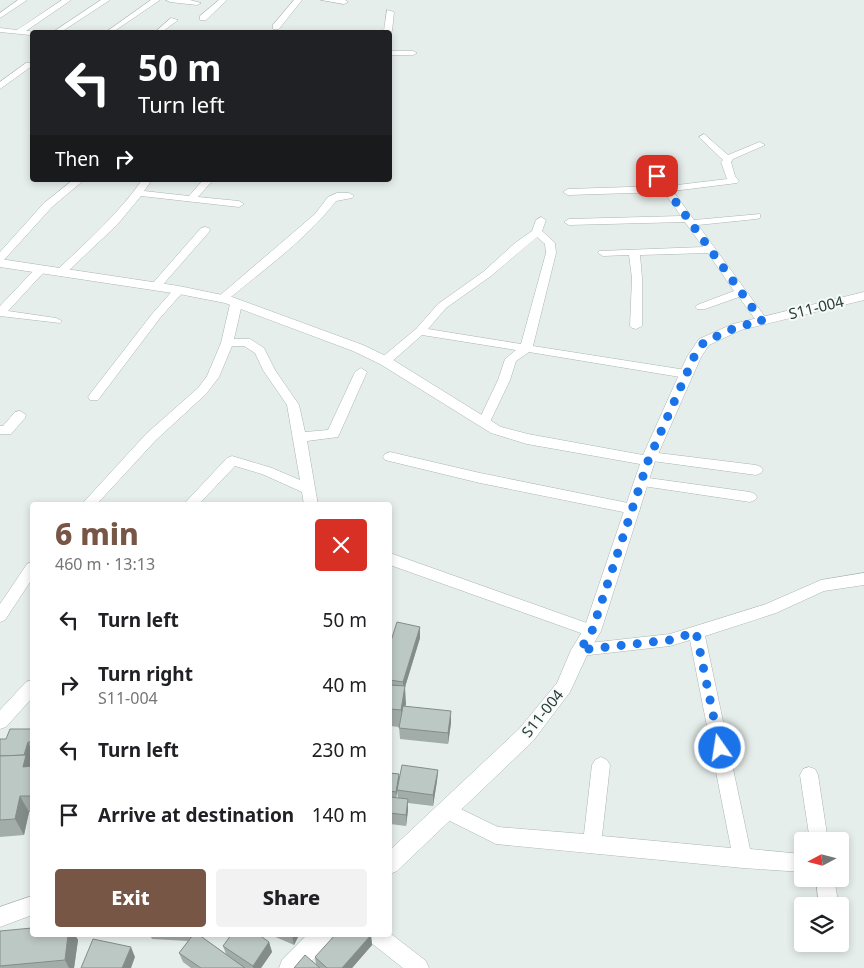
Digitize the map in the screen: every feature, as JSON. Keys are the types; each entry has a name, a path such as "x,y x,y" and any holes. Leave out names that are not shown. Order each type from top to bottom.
{"street":[{"path":"0,16 23,0"},
{"path":"19,32 67,0"},
{"path":"60,30 106,0"},
{"path":"112,30 156,0"},
{"path":"170,0 197,3"},
{"path":"203,18 223,0"},
{"path":"276,26 298,0"},
{"path":"326,0 344,2"},
{"path":"388,30 390,12"},
{"path":"161,30 174,20"},
{"path":"0,30 30,33"},
{"path":"392,52 413,53"},
{"path":"0,86 29,65"},
{"path":"704,137 728,160"},
{"path":"728,160 760,145"},
{"path":"568,192 666,189 734,181 730,176 726,162 728,160"},
{"path":"657,176 762,321"},
{"path":"0,258 48,206 77,182"},
{"path":"62,272 112,223 146,182"},
{"path":"191,199 206,182"},
{"path":"137,194 238,204"},
{"path":"222,299 292,241 319,216 332,199 337,196 349,196"},
{"path":"569,222 690,221 756,216"},
{"path":"385,361 420,331 442,306 487,274 536,232 541,220"},
{"path":"156,286 205,230"},
{"path":"484,422 504,380 511,359 526,349 551,253 550,243 536,232"},
{"path":"603,252 711,250"},
{"path":"634,252 637,278 636,326"},
{"path":"0,263 156,286 222,299 358,348 385,361 496,430 527,439 649,459 756,470"},
{"path":"0,313 41,269"},
{"path":"94,397 156,316 179,290"},
{"path":"701,306 741,292"},
{"name":"S11-004","path":"392,860 526,735 564,687 580,650 592,631 649,459 686,374 704,342 737,327 863,297"},
{"path":"91,502 151,437 202,391 213,378 227,343 236,304"},
{"path":"0,313 56,321"},
{"path":"420,331 686,374"},
{"path":"227,343 246,342 260,351 269,370 293,405 311,502"},
{"path":"300,437 333,434 361,372"},
{"path":"0,430 6,430 20,415"},
{"path":"390,457 480,478 633,509"},
{"path":"193,502 232,461 267,471 309,490"},
{"path":"641,482 750,497"},
{"path":"392,560 592,631"},
{"path":"0,616 30,571"},
{"path":"580,650 670,640 771,609 821,586 864,580"},
{"path":"696,632 743,859"},
{"path":"0,722 30,689"},
{"path":"592,845 601,765"},
{"path":"808,775 818,832"},
{"path":"446,810 496,835 794,862"},
{"path":"0,917 30,907"},
{"path":"290,968 320,937"},
{"path":"380,937 419,968"}],"building":[{"path":"397,622 420,627 403,682 392,680 392,638"},
{"path":"392,685 405,686 401,710 392,709"},
{"path":"403,706 451,711 448,733 399,728"},
{"path":"10,729 30,729 30,742 28,742 24,755 0,756 0,739 6,739"},
{"path":"26,755 23,767 30,766 30,796 20,796 15,819 0,820 0,756"},
{"path":"402,765 438,770 433,795 397,790"},
{"path":"392,773 399,774 396,792 392,791"},
{"path":"392,797 408,799 406,815 392,813"},
{"path":"30,928 30,937 68,937 65,960 0,966 0,931"},
{"path":"191,937 202,937 245,968 201,968 179,953"},
{"path":"230,937 262,937 269,942 253,966 223,946"},
{"path":"333,937 369,937 342,968 327,968 315,957"},
{"path":"93,939 131,947 122,968 81,968"},
{"path":"305,955 320,968 294,968"}],"route":[{"path":"657,176 762,321 737,327 704,342 694,357 648,461 592,631 580,650 670,640 696,632 720,748"}]}
